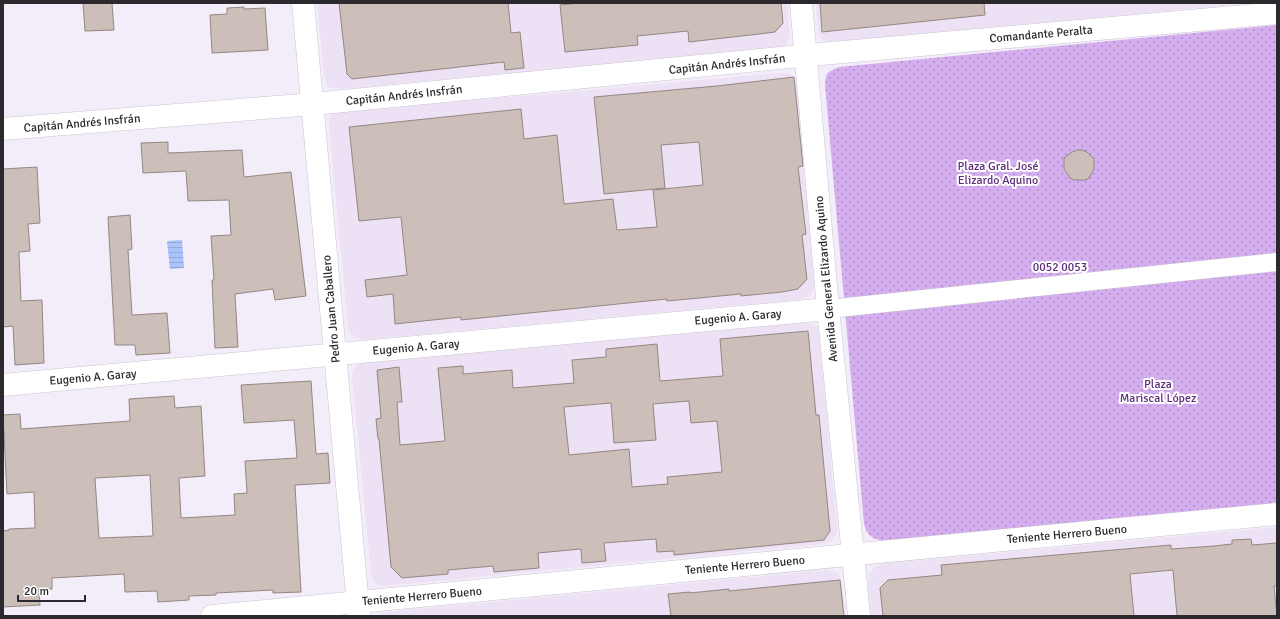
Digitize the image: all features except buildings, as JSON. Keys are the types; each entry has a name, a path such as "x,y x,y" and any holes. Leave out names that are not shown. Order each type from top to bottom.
{"main road":[{"name":"Pedro Juan Caballero","path":"303,3 359,609"},
{"name":"Avenida General Elizardo Aquino","path":"801,3 828,309 859,616"},
{"name":"Comandante Peralta","path":"805,56 1277,13"},
{"name":"Capitán Andrés Insfrán","path":"3,129 313,104 805,56"},
{"name":"Eugenio A. Garay","path":"3,385 828,309"},
{"name":"Teniente Herrero Bueno","path":"212,616 359,609 853,555 1277,514"}],"street":[{"path":"828,309 1277,262"}],"shaded area":[{"path":"317,3 787,3 790,34 785,46 779,48 338,89 330,88 326,84 324,77"},
{"path":"816,3 1248,3 830,43 824,42 820,37 818,31"},
{"path":"789,73 793,77 796,84 814,285 813,292 809,296 802,299 362,340 350,334 348,327 329,126 329,119 333,114 340,112"},
{"path":"804,323 817,327 819,335 837,528 836,536 832,541 825,544 383,586 378,585 373,581 371,574 352,376 354,368 358,364 364,362"},
{"path":"1277,527 1277,616 871,616 868,583 869,573 875,567 883,564"},
{"path":"827,570 836,572 839,575 842,583 845,616 379,616 386,612"}],"green space":[{"name":"0052 0053","path":"1277,25 1277,503 882,541 870,536 864,524 825,85 828,73 839,67"}],"water":[{"path":"182,240 184,268 170,269 167,241"}],"park label":[{"name":"Plaza Gral. José Elizardo Aquino","path":"998,173"},
{"name":"Plaza Mariscal López","path":"1158,391"}]}
